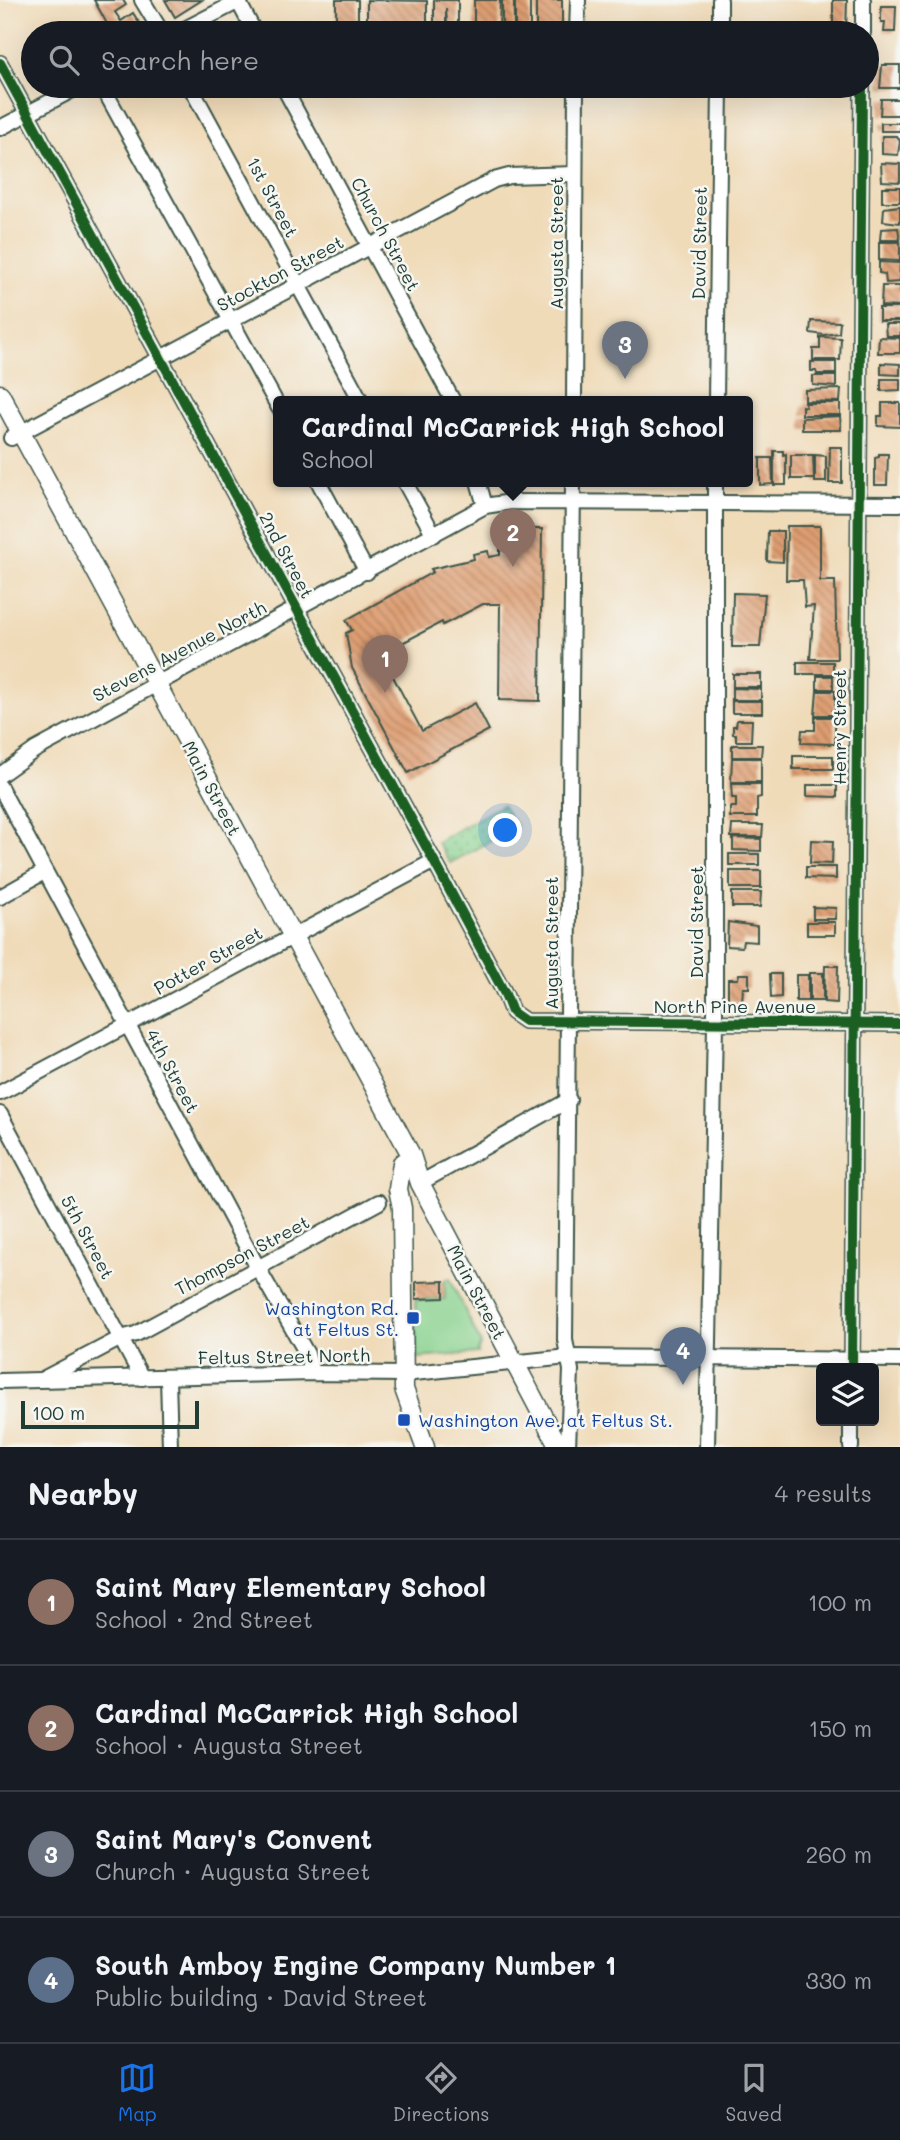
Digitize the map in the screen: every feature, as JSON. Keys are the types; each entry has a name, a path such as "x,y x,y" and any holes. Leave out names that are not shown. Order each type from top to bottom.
{"main road":[{"name":"Main Street","path":"0,394 16,436 287,938 402,1163 420,1183"},
{"name":"Main Street","path":"0,418 16,436"},
{"name":"Main Street","path":"287,938 411,1155 420,1183 559,1447"},
{"path":"402,1163 398,1189 402,1208 404,1389 425,1447"},
{"path":"402,1208 420,1183"},
{"name":"Main Street","path":"515,1364 518,1392 546,1447"}],"street":[{"path":"142,0 155,21"},
{"path":"577,21 578,0"},
{"path":"720,0 720,21"},
{"path":"863,0 863,21"},
{"path":"201,21 240,1 249,21"},
{"name":"2nd Street","path":"0,63 434,861 512,1012 525,1021 569,1022"},
{"path":"0,128 56,98"},
{"path":"109,98 273,398"},
{"name":"1st Street","path":"197,98 358,396"},
{"name":"Church Street","path":"290,98 450,396"},
{"name":"Augusta Street","path":"573,396 576,98"},
{"name":"David Street","path":"716,396 720,98"},
{"name":"Henry Street","path":"852,1363 862,98"},
{"name":"Stockton Street","path":"16,436 494,180 509,176 575,174"},
{"path":"321,487 367,572"},
{"path":"407,487 434,535"},
{"path":"480,487 485,506"},
{"name":"Augusta Street","path":"568,1447 571,1370 565,1340 573,487"},
{"name":"David Street","path":"707,1447 715,1024 716,487"},
{"name":"Stevens Avenue North","path":"0,775 36,750 485,506 511,502 900,504"},
{"name":"4th Street","path":"0,787 257,1268 307,1354 312,1373"},
{"name":"Potter Street","path":"0,1093 434,861"},
{"path":"0,897 44,872"},
{"name":"North Pine Avenue","path":"569,1022 900,1024"},
{"path":"420,1183 569,1100"},
{"name":"5th Street","path":"0,1114 142,1378"},
{"name":"Thompson Street","path":"39,1381 121,1338 136,1334 379,1202"},
{"name":"Feltus Street North","path":"0,1381 312,1373 404,1374 568,1357 708,1358 828,1363"},
{"name":"Feltus Street North","path":"864,1363 900,1360"},
{"path":"168,1378 170,1447"},
{"path":"850,1447 851,1426"}],"green space":[{"path":"502,805 517,827 450,863 437,842"},
{"path":"445,1279 450,1279 481,1344 478,1353 417,1358 415,1300 445,1299"}],"building":[{"path":"94,0 123,0 126,5 115,12 121,21 105,21"},
{"path":"165,0 202,0 175,17"},
{"path":"336,0 358,0 358,21 336,21"},
{"path":"367,0 427,1 427,21 367,21"},
{"path":"434,0 458,0 458,21 447,21 446,8 446,21 434,21"},
{"path":"474,0 500,0 499,21 474,21"},
{"path":"502,0 514,0 514,21 502,21"},
{"path":"515,0 530,0 530,21 515,21"},
{"path":"536,0 562,0 562,21 536,21"},
{"path":"833,0 847,0 846,21 833,21"},
{"path":"881,6 896,6 895,32 884,32 885,22 881,22"},
{"path":"133,13 138,21 121,21"},
{"path":"882,65 900,65 900,88 880,88"},
{"path":"881,99 900,99 900,115 880,115"},
{"path":"881,123 900,123 900,131 881,131"},
{"path":"882,136 897,136 900,141 898,155 882,154"},
{"path":"881,163 900,164 900,182 882,181"},
{"path":"882,187 900,187 900,202 882,202"},
{"path":"900,206 900,223 883,221 884,208"},
{"path":"898,228 900,240 880,240 881,229"},
{"path":"879,242 900,242 900,261 879,260"},
{"path":"879,262 900,263 899,282 886,283 885,274 879,273"},
{"path":"882,286 900,286 900,307 881,306"},
{"path":"879,308 900,308 900,321 879,321"},
{"path":"811,321 840,322 839,333 810,333"},
{"path":"885,324 900,324 900,336 886,336"},
{"path":"820,337 841,338 840,360 813,360 813,349 820,349"},
{"path":"879,337 900,338 900,353 878,353"},
{"path":"811,362 836,362 836,374 817,374 816,371 811,371"},
{"path":"881,363 900,364 900,375 881,374"},
{"path":"813,376 836,376 836,387 813,385"},
{"path":"881,379 900,379 900,390 881,391"},
{"path":"841,389 840,402 805,401 805,390"},
{"path":"805,403 840,403 840,415 802,415 802,406 806,407"},
{"path":"882,403 900,403 900,427 878,426 878,416 882,416"},
{"path":"840,416 841,430 802,430 802,418"},
{"path":"830,447 842,447 842,483 829,483"},
{"path":"774,451 783,451 783,455 786,454 786,485 774,485"},
{"path":"879,454 888,454 887,485 875,485 875,458 879,457"},
{"path":"791,455 813,455 814,479 791,479"},
{"path":"815,455 826,456 826,482 815,482"},
{"path":"760,458 772,458 773,484 760,485"},
{"path":"787,526 820,526 820,581 835,581 837,659 810,659 814,606 805,607 803,580 786,580"},
{"path":"500,529 542,529 540,701 499,700 500,604 483,604 381,654 422,731 475,703 489,730 408,773 352,668 346,633 352,630 346,620 433,572 431,569 474,559 473,554 488,551 489,557 500,555"},
{"path":"768,531 783,531 783,562 767,561"},
{"path":"733,593 765,594 760,647 732,647"},
{"path":"797,662 833,662 833,674 797,674"},
{"path":"733,674 761,674 761,687 733,687"},
{"path":"817,676 833,676 833,689 817,689"},
{"path":"732,688 761,689 761,700 732,700"},
{"path":"817,691 835,691 835,711 832,711 832,715 815,715"},
{"path":"732,701 762,701 762,713 732,713"},
{"path":"815,717 835,717 835,744 801,743 802,730 815,730"},
{"path":"737,720 752,720 751,741 736,741 733,726 736,726"},
{"path":"732,745 762,745 761,757 732,757"},
{"path":"793,756 833,756 833,769 793,769"},
{"path":"732,758 761,758 761,782 731,782"},
{"path":"731,784 761,784 761,797 757,798 757,817 730,817 730,807 736,807"},
{"path":"807,785 837,785 837,797 807,796"},
{"path":"732,825 763,825 762,837 731,837"},
{"path":"733,838 761,839 761,851 733,850"},
{"path":"811,840 833,841 832,864 810,863"},
{"path":"729,854 759,854 759,865 729,865"},
{"path":"806,867 836,867 836,879 806,878"},
{"path":"730,871 761,871 761,888 730,888"},
{"path":"732,892 761,892 760,907 732,907"},
{"path":"813,907 836,908 835,919 813,919"},
{"path":"728,922 757,926 757,942 743,941 742,947 727,946"},
{"path":"807,922 835,922 835,935 807,935"},
{"path":"825,966 838,966 837,1003 824,1002"},
{"path":"810,973 823,973 823,1001 810,1001"},
{"path":"739,974 749,974 749,988 743,988 742,1002 728,1001 728,979 738,979"},
{"path":"770,974 781,974 781,997 771,998"},
{"path":"796,975 808,975 808,1001 796,1001"},
{"path":"444,1281 444,1298 416,1299 416,1282"}],"cycle path":[{"path":"0,63 434,861 512,1012 525,1021 900,1024"},
{"path":"852,1363 862,98"}],"place":[{"name":"Saint Mary's Convent","path":"625,379"},
{"name":"Cardinal McCarrick High School","path":"513,567"},
{"name":"Saint Mary Elementary School","path":"385,693"},
{"name":"Washington Rd. at Feltus St.","path":"413,1318"},
{"name":"South Amboy Engine Company Number 1","path":"683,1385"},
{"name":"Washington Ave. at Feltus St.","path":"404,1420"}]}
